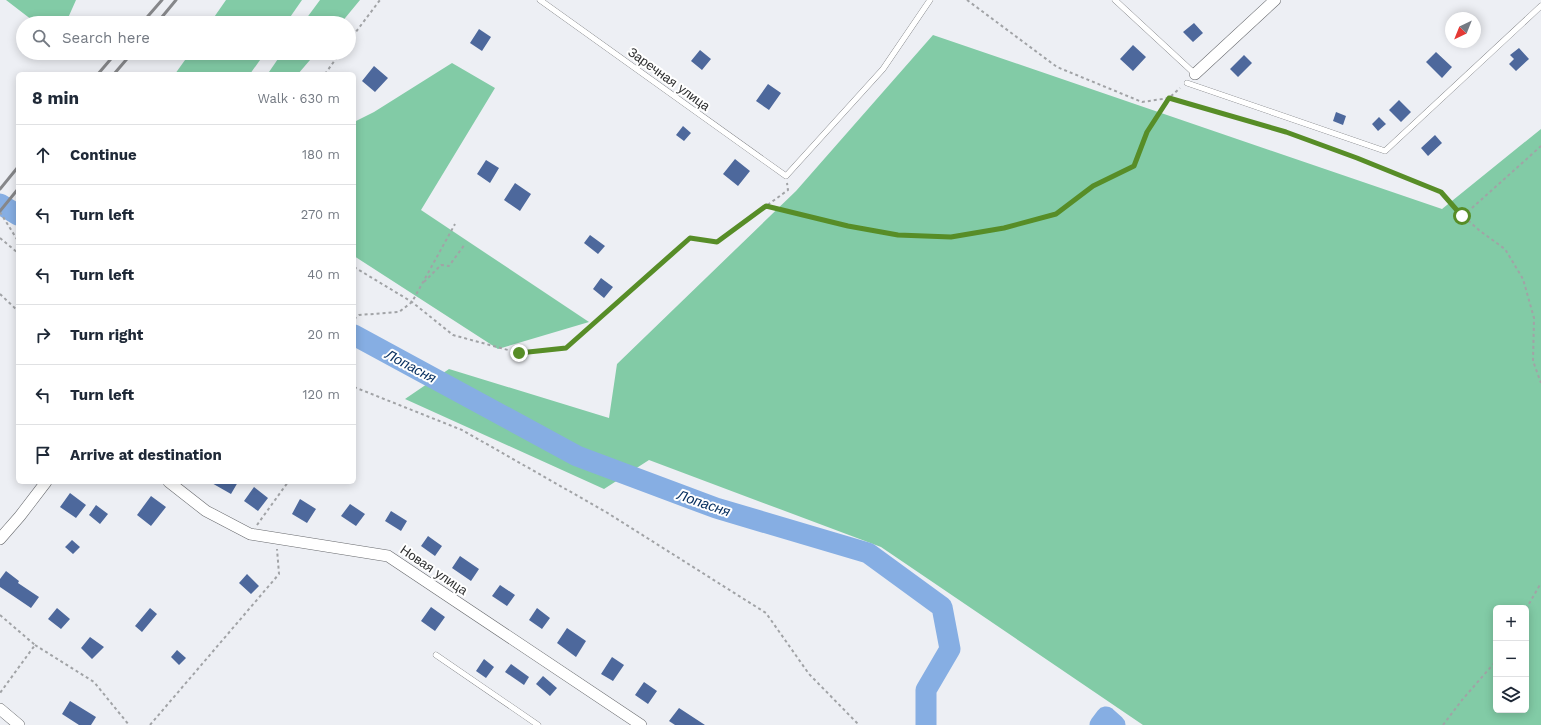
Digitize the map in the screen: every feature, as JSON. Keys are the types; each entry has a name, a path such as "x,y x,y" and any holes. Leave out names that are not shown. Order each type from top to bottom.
{"street":[{"path":"1195,74 1275,0"},
{"path":"0,539 44,484"},
{"name":"Новая улица","path":"172,484 206,511 250,534 388,556 641,725"},
{"path":"0,709 19,725"}],"lane":[{"name":"Заречная улица","path":"540,0 786,176"},
{"path":"786,176 883,70 930,0"},
{"path":"1115,0 1195,74"},
{"path":"1187,83 1385,151 1541,6"},
{"path":"436,655 538,725"}],"path":[{"path":"356,33 380,0"},
{"path":"967,0 1057,67 1142,102 1169,98 1286,132 1357,158 1441,192 1462,216 1480,232 1505,249 1523,279 1534,318 1533,361 1541,383"},
{"path":"326,72 335,60"},
{"path":"766,206 848,226 898,235 951,237 1004,228 1056,214 1093,186 1134,166 1147,132 1169,98 1187,83"},
{"path":"1462,216 1541,146"},
{"path":"356,269 412,302 453,335 519,353 566,348 690,238 717,242 788,190 786,176"},
{"path":"0,212 16,238"},
{"path":"356,317 359,315 399,312 412,302 454,224"},
{"path":"0,238 16,251"},
{"path":"422,284 442,265 449,266 465,244"},
{"path":"0,294 16,309"},
{"path":"356,388 462,430 606,512 766,613 809,674 859,725"},
{"path":"250,534 287,484"},
{"path":"150,725 278,574 276,537"},
{"path":"1528,605 1541,583"},
{"path":"0,615 35,645 94,682 129,725"},
{"path":"0,693 35,645"},
{"path":"1444,725 1462,700 1493,664"}],"green space":[{"path":"6,0 76,0 69,16 27,16"},
{"path":"226,0 302,0 291,16 215,16"},
{"path":"320,0 360,0 347,16 308,16"},
{"path":"933,35 1442,209 1541,129 1541,725 1143,725 881,547 649,460 604,489 405,399 449,369 609,418 617,364 796,191"},
{"path":"185,60 260,60 251,72 176,72"},
{"path":"277,60 310,60 300,72 269,72"},
{"path":"452,63 495,88 421,210 589,322 498,349 356,257 356,121 374,112"}],"building":[{"path":"1194,23 1203,33 1193,42 1183,32"},
{"path":"479,29 491,37 482,51 470,43"},
{"path":"1133,45 1146,57 1133,71 1120,59"},
{"path":"1519,48 1529,59 1516,71 1509,64 1514,59 1510,55"},
{"path":"700,50 711,59 702,70 691,61"},
{"path":"1436,52 1452,67 1442,78 1426,62"},
{"path":"1244,55 1252,63 1238,77 1230,69"},
{"path":"374,66 388,78 375,92 362,81"},
{"path":"768,84 781,93 769,110 756,101"},
{"path":"1399,100 1411,112 1401,122 1389,110"},
{"path":"1336,112 1346,116 1343,125 1333,121"},
{"path":"1379,117 1386,124 1378,131 1372,124"},
{"path":"683,126 691,133 684,141 676,135"},
{"path":"1435,135 1442,143 1428,156 1421,148"},
{"path":"735,159 750,171 738,186 723,174"},
{"path":"486,160 499,168 490,183 477,174"},
{"path":"515,183 531,194 520,211 504,200"},
{"path":"590,235 605,246 598,254 584,243"},
{"path":"601,278 613,287 604,298 593,289"},
{"path":"214,484 237,484 231,494"},
{"path":"254,487 268,498 258,511 244,501"},
{"path":"70,493 86,505 76,518 60,507"},
{"path":"151,496 166,507 151,526 137,515"},
{"path":"300,499 316,509 307,523 292,514"},
{"path":"350,504 365,514 356,526 341,516"},
{"path":"96,505 108,514 100,524 89,515"},
{"path":"391,511 407,521 401,531 385,521"},
{"path":"428,536 442,546 435,556 421,546"},
{"path":"72,540 80,547 73,554 65,547"},
{"path":"460,556 479,569 471,581 452,568"},
{"path":"6,571 19,581 18,583 39,597 31,608 0,587 0,579"},
{"path":"247,574 259,586 251,594 239,583"},
{"path":"500,585 515,595 507,606 492,596"},
{"path":"431,607 445,617 435,631 421,621"},
{"path":"57,608 70,619 61,629 48,619"},
{"path":"150,608 157,614 142,632 135,626"},
{"path":"537,608 550,618 542,629 529,620"},
{"path":"567,628 586,641 576,657 557,643"},
{"path":"90,637 104,647 92,659 81,648"},
{"path":"177,650 186,658 179,665 171,657"},
{"path":"612,657 624,665 613,681 601,674"},
{"path":"484,659 494,667 486,678 476,671"},
{"path":"511,664 529,677 524,685 505,672"},
{"path":"543,676 557,688 550,696 536,684"},
{"path":"644,682 657,691 648,704 635,695"},
{"path":"70,701 96,717 91,725 79,725 62,714"},
{"path":"679,708 705,725 675,725 669,721"}],"waterway":[{"name":"Лопасня","path":"0,204 16,214"},
{"name":"Лопасня","path":"356,336 577,456 716,508 868,553 942,607 950,649 926,690 926,725"},
{"name":"Лопасня","path":"1100,725 1106,717 1115,725"}],"railway":[{"path":"148,16 162,0"},
{"path":"163,16 176,0"},
{"path":"100,72 110,60"},
{"path":"116,72 126,60"},
{"path":"0,189 16,169"},
{"path":"0,211 16,191"}],"route":[{"path":"519,353 566,348 690,238 717,242 766,206 848,226 898,235 951,237 1004,228 1056,214 1093,186 1134,166 1147,132 1169,98 1212,112 1286,132 1357,158 1441,192 1462,216"}]}
